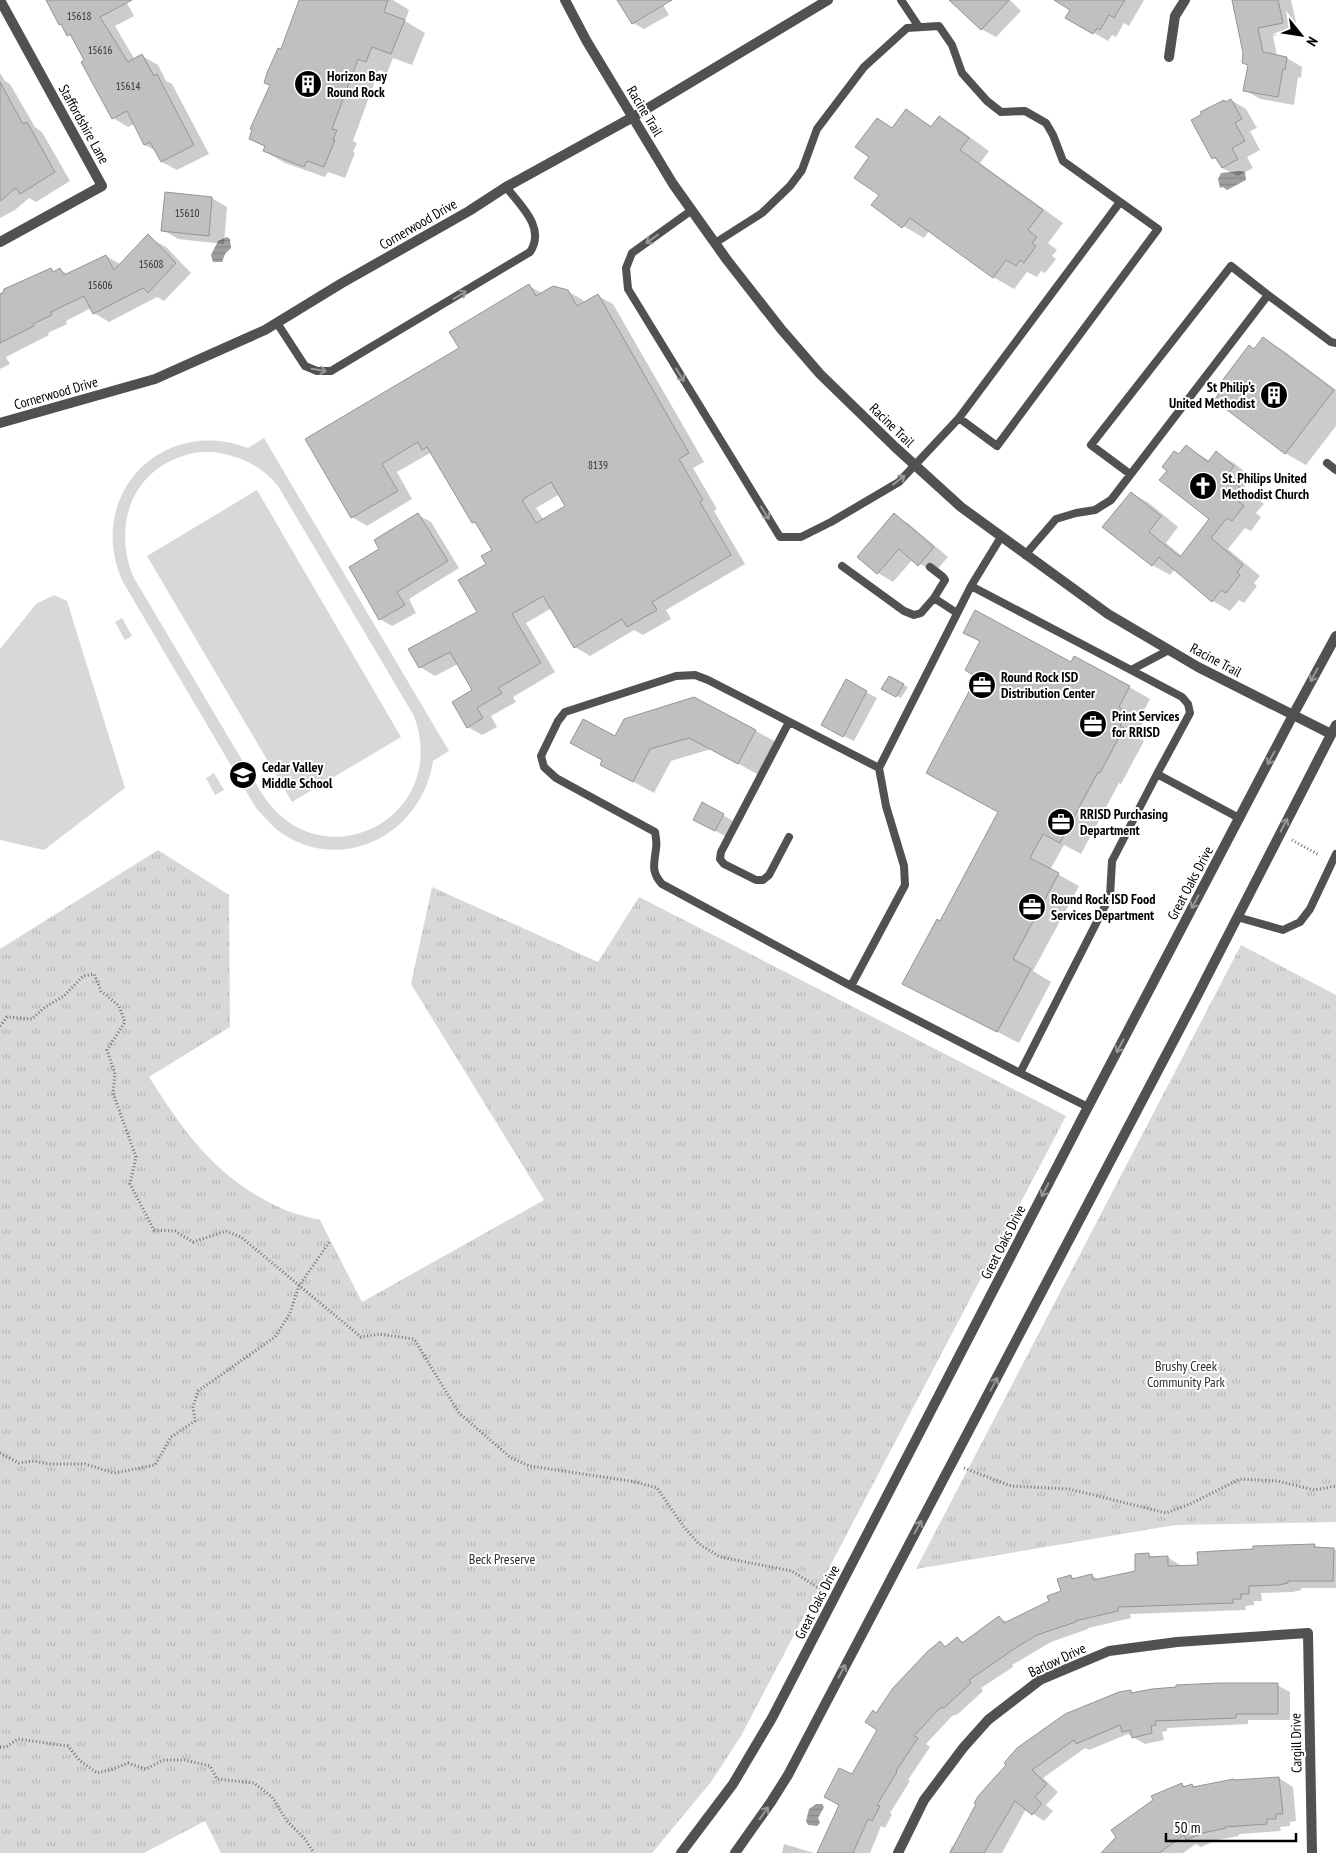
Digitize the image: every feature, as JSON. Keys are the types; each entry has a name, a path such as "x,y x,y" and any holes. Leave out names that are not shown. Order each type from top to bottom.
{"street":[{"name":"Staffordshire Lane","path":"0,0 102,186 0,242"},
{"name":"Racine Trail","path":"565,0 586,40 673,184 715,243 781,329 820,374 915,466 961,507 1024,555 1108,614 1198,667 1293,715 1334,732"},
{"name":"Cornerwood Drive","path":"0,423 155,379 265,330 469,211 506,187 633,117 828,0"},
{"path":"1169,57 1175,16 1185,0"},
{"name":"Great Oaks Drive","path":"681,1853 733,1784 772,1718 1239,818 1336,636"},
{"path":"735,1853 772,1802 788,1775 1334,732"},
{"name":"Cargill Drive","path":"1308,1633 1309,1853"},
{"name":"Barlow Drive","path":"898,1853 924,1800 963,1748 988,1720 1040,1680 1109,1651 1177,1642 1308,1633"}],"lane":[{"path":"901,0 919,27"},
{"path":"715,243 762,213 790,186 802,170 817,129 864,66 907,28 939,26 952,45 962,73 987,101 1001,112 1025,111 1046,123 1053,135 1062,161 1158,229 997,446 959,418"},
{"path":"277,323 305,366 317,371 331,371 380,344 530,252 535,244 536,234 530,218 506,187"},
{"path":"692,210 632,253 626,268 628,289 780,537 802,537 899,482 915,466 959,418 1120,202"},
{"path":"1130,474 1091,445 1231,266 1331,342 1336,343"},
{"path":"1024,555 1056,519 1095,510 1111,500 1268,295"},
{"path":"1328,463 1336,470"},
{"path":"851,986 905,885 904,866 886,806 879,768 971,586 1002,537"},
{"path":"842,566 904,611 914,615 921,613 934,598 944,580 943,576 930,567"},
{"path":"971,586 1182,697 1188,704 1190,712 1112,861 1110,896 1020,1073"},
{"path":"934,598 957,613"},
{"path":"1131,670 1169,650"},
{"path":"879,768 695,675 676,676 565,712 558,721 540,756 544,768 556,778 655,832 656,847 653,864 655,876 662,884 851,986 1088,1108"},
{"path":"789,722 721,852 720,859 724,864 756,880 763,880 769,875 789,837"},
{"path":"1157,774 1239,818"},
{"path":"1237,917 1283,930 1300,922 1310,909 1336,854"}],"path":[{"path":"1292,840 1319,854"},
{"path":"0,1026 7,1017 32,1019 45,1007 64,996 83,976 94,974 101,991 119,1006 125,1022 107,1050 114,1074 113,1093 136,1156 130,1184 154,1230 175,1231 193,1242 226,1231 241,1237 361,1337 379,1334 414,1339 460,1413 510,1458 530,1466 636,1482 657,1488 684,1527 698,1543 720,1557 792,1570 823,1591"},
{"path":"0,1453 19,1463 34,1461 49,1464 85,1464 114,1473 155,1465 171,1437 194,1421 193,1407 198,1391 275,1337 290,1313 299,1286 330,1241"},
{"path":"964,1468 1012,1486 1068,1489 1166,1513 1190,1504 1240,1479 1278,1481 1314,1490 1336,1486"},
{"path":"0,1747 6,1747 18,1739 68,1746 79,1760 97,1772 113,1769 128,1762 146,1769 163,1760 185,1760 210,1766 217,1779 254,1783 272,1797 287,1821 305,1840 314,1853"}],"green space":[{"path":"264,438 449,751 433,761 426,787 413,810 395,828 374,841 351,848 326,849 301,844 277,830 256,808 123,582 114,550 114,521 122,494 138,471 160,453 186,443 216,441 248,448","holes":["213,452 241,459 257,467 278,486 414,716 421,753 414,785 397,810 373,828 344,836 314,834 285,820 261,792 134,578 128,560 125,541 130,505 138,489 150,475 165,464 190,454"]},
{"path":"257,490 401,737 292,802 147,556"},
{"path":"54,595 67,601 125,788 44,850 0,840 0,649 36,604"},
{"path":"122,618 132,636 125,640 115,622"},
{"path":"214,773 224,790 215,795 206,778"},
{"name":"Beck Preserve","path":"158,850 229,895 230,1027 149,1077 190,1136 222,1170 260,1198 287,1211 320,1220 362,1302 544,1200 411,984 432,887 598,962 639,897 1066,1116 741,1736 711,1782 652,1853 221,1853 205,1821 144,1853 0,1853 0,949"},
{"name":"Brushy Creek Community Park","path":"1241,945 1336,995 1336,1522 1175,1525 916,1569"}],"shaded area":[{"path":"1245,172 1246,180 1227,190 1223,187 1220,188 1218,179 1221,173"},
{"path":"227,237 230,239 231,248 225,254 222,262 213,262 211,255 218,241"},
{"path":"816,1804 822,1804 824,1807 818,1818 820,1823 817,1826 808,1825 806,1821 809,1809"}],"building":[{"path":"46,0 132,0 100,17 128,62 142,54 154,76 157,74 194,145 161,162 150,142 144,145 127,111 112,119 81,62 84,60 70,34 67,36 61,24 59,25"},
{"name":"Horizon Bay Round Rock","path":"299,0 388,0 384,12 405,20 391,54 372,47 366,62 358,59 332,129 337,130 333,140 335,140 324,167 307,161 304,167 263,151 265,146 249,139 252,130 250,129 270,85 264,83 267,73 278,48 281,49"},
{"path":"617,0 672,0 632,24"},
{"path":"949,0 1009,0 981,30"},
{"path":"1054,0 1125,0 1114,18 1109,15 1100,30 1097,28 1093,34 1065,18 1070,10"},
{"path":"1232,0 1278,0 1283,23 1258,28 1263,52 1287,57 1278,97 1243,91 1248,65 1242,63 1243,53"},
{"path":"0,82 23,124 27,122 55,172 20,194 16,188 0,201"},
{"path":"1231,99 1242,119 1235,123 1245,141 1232,148 1238,159 1222,168 1215,157 1212,159 1191,120 1202,114 1200,112 1224,100 1225,102"},
{"path":"906,109 931,127 939,116 969,138 960,150 1043,210 1028,230 1037,237 1032,243 1036,246 1024,263 1020,260 1016,266 1006,260 993,278 910,218 902,228 871,205 879,195 854,178 869,157 855,147 877,118 892,128"},
{"path":"165,192 212,197 209,236 161,231"},
{"path":"148,234 176,263 148,293 143,288 93,314 84,296 51,312 52,315 33,324 34,326 0,343 0,294 3,293 4,289 51,268 53,272 60,268 64,275 106,255 114,270"},
{"path":"529,284 536,296 553,286 568,290 577,306 598,294 689,453 679,459 703,500 700,502 731,555 652,602 657,610 627,627 622,619 574,648 543,596 512,614 541,663 498,688 502,693 477,708 483,718 467,728 452,702 472,690 450,652 419,668 408,649 477,612 458,580 486,564 481,556 492,550 475,522 472,523 427,447 422,450 418,442 382,464 398,491 351,518 305,439 459,348 449,332","holes":["551,482 565,506 536,523 522,500"]},
{"name":"St Philip's United Methodist","path":"1263,337 1334,390 1285,454 1214,400 1223,388 1219,385 1249,345 1254,349"},
{"path":"1186,445 1208,462 1216,451 1234,466 1226,477 1247,493 1239,502 1244,506 1232,521 1227,518 1211,538 1243,565 1237,572 1240,575 1226,593 1221,590 1212,602 1159,557 1152,566 1102,527 1131,492 1161,516 1149,532 1180,557 1209,519 1159,480 1167,471 1162,467 1174,451 1179,454"},
{"path":"418,513 448,561 397,592 405,605 379,620 349,567 379,549 374,540"},
{"path":"894,513 934,547 918,566 899,549 877,574 857,557"},
{"path":"975,610 1071,662 1074,656 1130,686 1119,707 1123,710 1120,715 1124,718 1120,726 1124,728 1060,843 1043,834 1030,858 1059,873 1013,959 1031,969 997,1032 902,984 937,919 940,921 998,812 926,773 973,684 968,682 973,675 965,670 980,641 963,633"},
{"path":"889,676 904,684 896,697 881,689"},
{"path":"846,679 867,691 843,737 821,725"},
{"path":"694,697 756,730 738,764 689,738 650,749 633,782 600,765 602,760 570,743 583,719 615,736 624,719"},
{"path":"702,802 724,814 715,831 693,820"},
{"path":"1315,1544 1314,1547 1334,1548 1333,1581 1288,1581 1288,1583 1279,1585 1249,1586 1249,1594 1241,1594 1241,1599 1233,1599 1233,1603 1118,1607 1118,1611 1075,1621 1037,1635 1017,1647 969,1680 971,1683 944,1708 939,1709 914,1736 918,1738 896,1771 877,1805 880,1806 872,1821 868,1819 853,1853 817,1853 839,1805 824,1797 839,1768 852,1774 877,1730 865,1722 873,1710 876,1713 893,1688 940,1641 945,1647 957,1637 962,1643 999,1616 1004,1623 1049,1601 1047,1596 1061,1591 1057,1579 1071,1575 1072,1579 1092,1574 1093,1580 1135,1571 1135,1554 1149,1553 1149,1557 1168,1556 1168,1566 1198,1565 1197,1552 1253,1549 1253,1546"},
{"path":"1278,1683 1278,1714 1236,1714 1236,1718 1155,1721 1156,1725 1151,1726 1152,1733 1132,1738 1130,1730 1122,1732 1120,1725 1076,1744 1074,1740 1032,1770 1047,1784 1035,1797 1042,1804 1032,1815 1015,1801 984,1853 950,1853 976,1804 974,1803 1006,1765 1004,1763 1017,1748 1065,1714 1119,1692 1131,1690 1131,1693 1176,1687 1176,1685"},
{"path":"1279,1777 1283,1814 1276,1814 1276,1819 1267,1819 1267,1824 1225,1827 1186,1840 1184,1835 1159,1853 1101,1853 1116,1837 1111,1830 1153,1800 1151,1796 1182,1783 1183,1787 1192,1784 1193,1787 1234,1779"}],"place":[{"name":"Horizon Bay Round Rock","path":"308,84"},
{"name":"St Philip's United Methodist","path":"1274,395"},
{"name":"St. Philips United Methodist Church","path":"1203,486"},
{"name":"Round Rock ISD Distribution Center","path":"982,685"},
{"name":"Print Services for RRISD","path":"1093,724"},
{"name":"Cedar Valley Middle School","path":"243,775"},
{"name":"RRISD Purchasing Department","path":"1061,822"},
{"name":"Round Rock ISD Food Services Department","path":"1032,907"}]}
